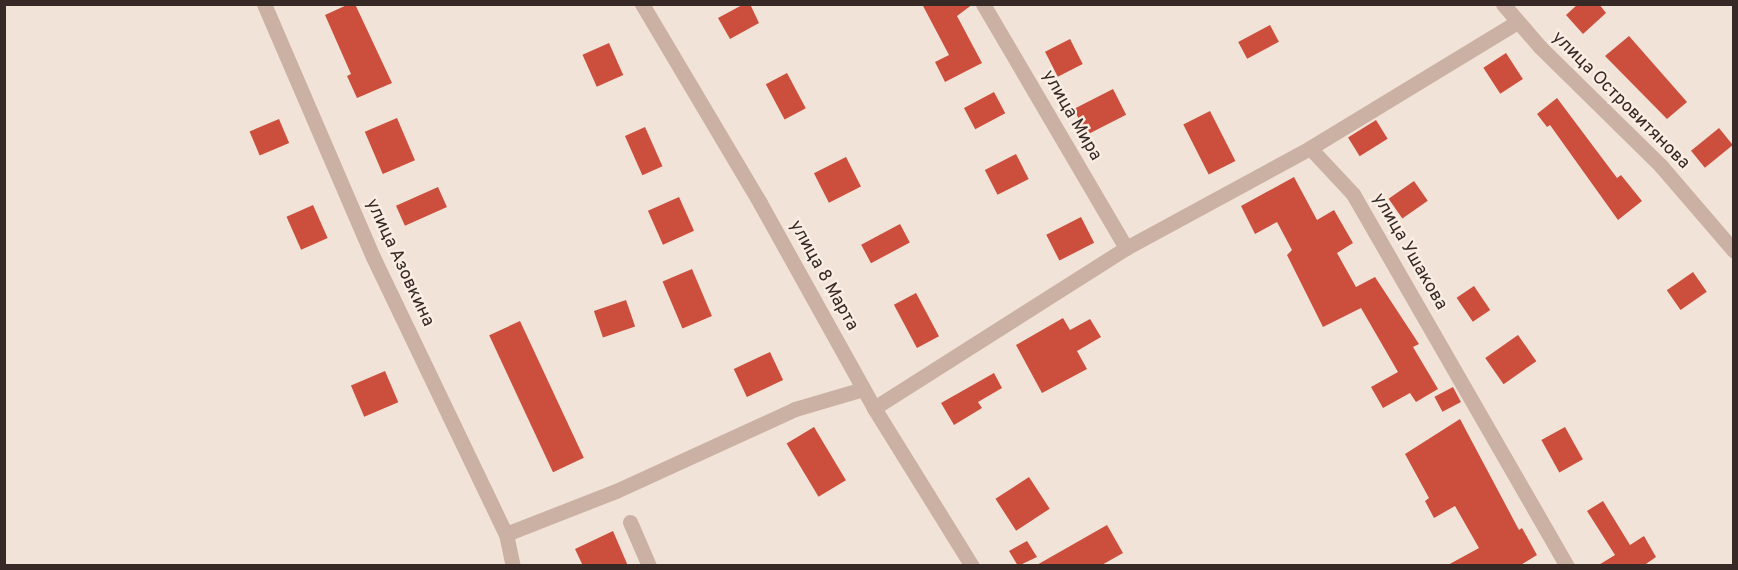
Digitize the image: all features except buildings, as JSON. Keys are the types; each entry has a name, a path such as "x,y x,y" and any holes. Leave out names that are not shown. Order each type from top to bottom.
{"street":[{"name":"улица Азовкина","path":"264,4 373,256 506,534 513,566"},
{"name":"улица 8 Марта","path":"642,4 760,203 874,408 972,566"},
{"name":"улица Мира","path":"983,4 1126,248"},
{"name":"улица Островитянова","path":"1503,4 1517,22 1661,166 1734,251"},
{"path":"874,408 1126,248 1310,148 1517,22"},
{"name":"улица Ушакова","path":"1310,148 1353,194 1567,566"},
{"path":"506,534 616,490 795,409 863,389"},
{"path":"630,522 649,566"}]}
